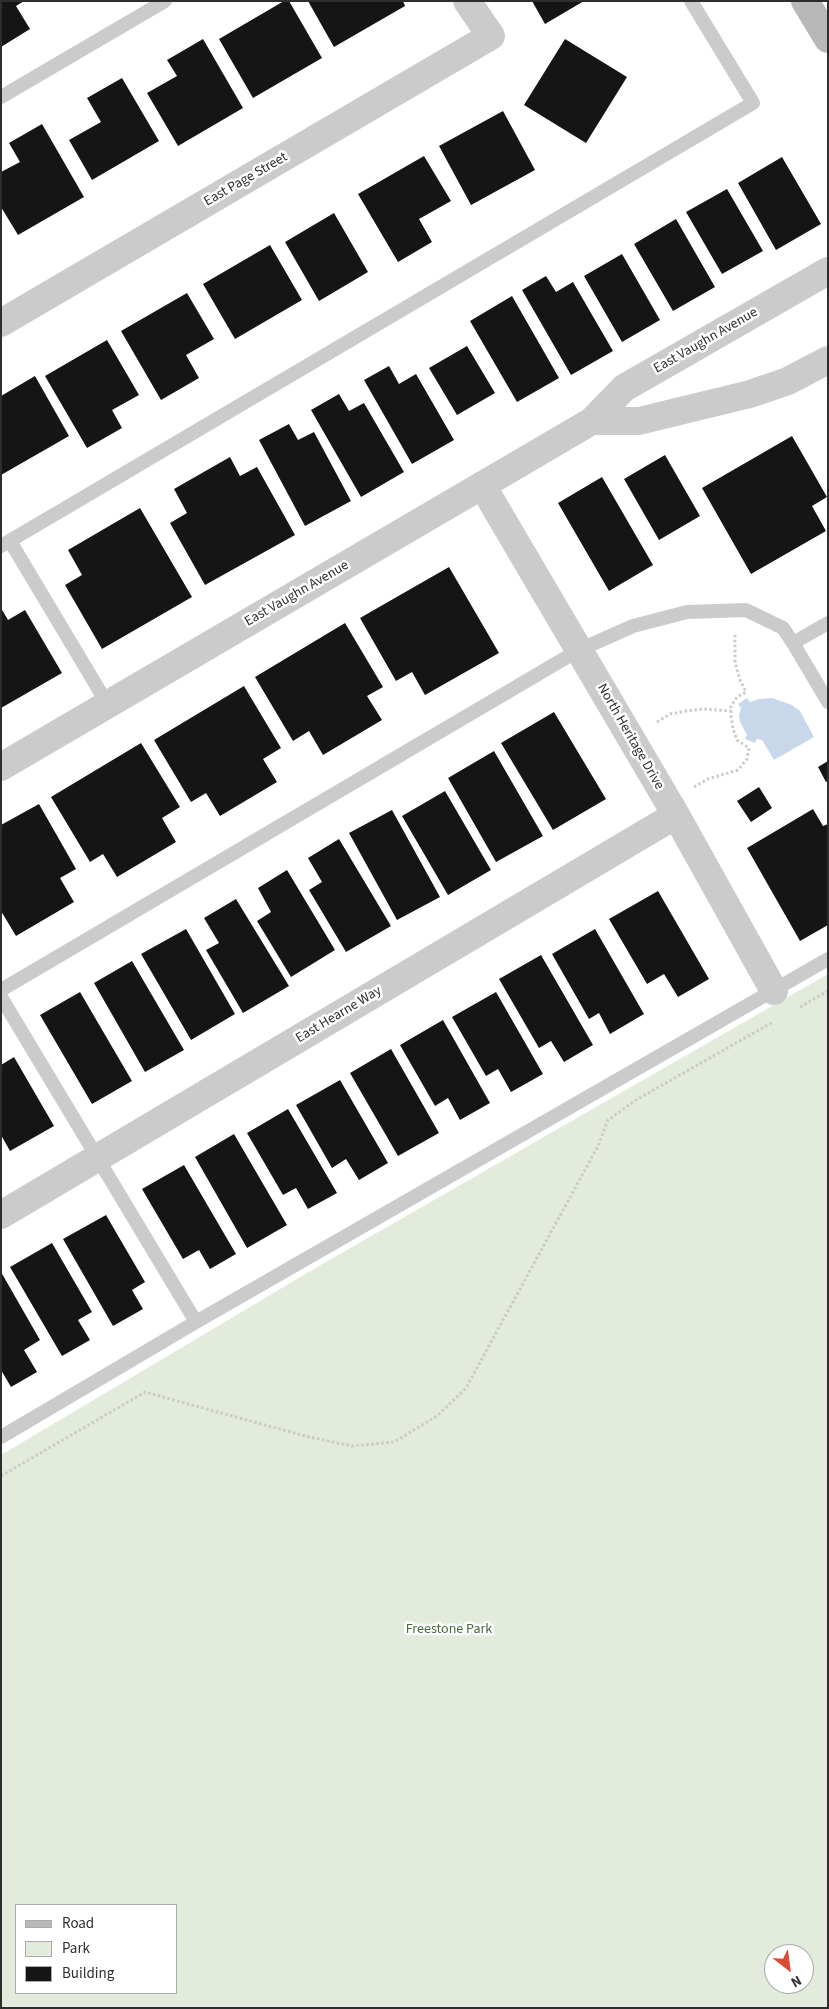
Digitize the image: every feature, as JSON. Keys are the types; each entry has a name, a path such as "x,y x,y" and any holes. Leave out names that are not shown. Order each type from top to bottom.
{"main road":[{"path":"805,1 828,39"}],"street":[{"name":"East Page Street","path":"1,323 491,36 467,1"},
{"name":"East Vaughn Avenue","path":"1,768 592,421 624,388 828,271"},
{"path":"592,421 639,421 750,394 788,381 828,360"},
{"name":"North Heritage Drive","path":"482,485 672,808 774,990"},
{"name":"East Hearne Way","path":"1,1214 98,1158 672,808"}],"lane":[{"path":"1,98 165,1"},
{"path":"108,705 6,543 754,103 691,1"},
{"path":"1,990 580,650 633,626 687,612 746,610 783,628 828,702"},
{"path":"793,643 828,623"},
{"path":"1,1437 196,1322 828,958"},
{"path":"1,997 196,1322"}],"path":[{"path":"672,808 708,779 738,770 747,759 749,748 737,740 733,730 731,711 731,706 737,697 746,692 740,680 735,662 736,610"},
{"path":"630,737 670,714 703,709 731,711"},
{"path":"796,1009 828,991"},
{"path":"1,1476 146,1392 305,1436 352,1446 394,1442 437,1416 466,1388 598,1146 608,1120 636,1100 780,1019"}],"green space":[{"name":"Freestone Park","path":"828,974 828,2008 1,2008 1,1455 319,1266"}],"water":[{"path":"747,698 750,702 772,698 792,705 800,711 814,737 774,760 762,740 757,739 755,743 745,739 747,735 740,722 741,708 738,704"}],"building":[{"path":"1,1 24,1 16,6 30,29 1,47"},
{"path":"284,1 289,1 322,58 253,98 219,39"},
{"path":"308,1 403,1 405,6 334,47"},
{"path":"532,1 584,1 545,24"},
{"path":"203,39 243,108 178,146 147,93 177,76 167,60"},
{"path":"565,39 627,77 586,143 524,105"},
{"path":"122,78 159,141 92,180 69,140 101,122 87,98"},
{"path":"503,111 535,170 471,205 439,146"},
{"path":"42,124 84,197 18,235 1,207 1,172 20,162 9,143"},
{"path":"424,156 451,201 419,219 432,242 398,262 358,194"},
{"path":"782,157 821,224 776,250 738,183"},
{"path":"727,189 763,251 722,274 686,212"},
{"path":"334,213 368,272 319,301 285,242"},
{"path":"676,219 715,287 673,311 634,244"},
{"path":"270,245 302,300 235,339 203,284"},
{"path":"622,254 660,320 622,342 584,276"},
{"path":"546,276 556,292 573,282 613,351 571,375 522,290"},
{"path":"187,293 214,339 186,355 199,378 161,400 121,331"},
{"path":"512,296 559,378 517,402 470,321"},
{"path":"107,340 139,395 112,410 122,428 87,448 45,376"},
{"path":"467,346 495,393 457,415 429,368"},
{"path":"389,366 399,384 416,374 454,440 412,464 364,380"},
{"path":"35,376 69,436 1,475 1,396"},
{"path":"339,394 349,411 364,403 404,472 361,497 311,410"},
{"path":"289,424 298,440 314,432 351,501 305,526 259,440"},
{"path":"792,436 827,497 812,506 826,531 751,574 702,488"},
{"path":"665,455 700,516 659,540 624,479"},
{"path":"230,457 240,476 257,467 295,535 205,585 170,523 187,513 174,489"},
{"path":"602,477 653,565 609,591 558,503"},
{"path":"140,508 192,597 102,649 65,585 82,575 68,550"},
{"path":"449,567 499,653 425,695 412,672 396,681 360,618"},
{"path":"1,608 8,620 25,610 62,673 1,708"},
{"path":"345,623 383,687 367,696 382,720 323,755 309,731 293,741 255,677"},
{"path":"244,686 281,748 263,759 277,782 220,816 206,793 191,802 154,740"},
{"path":"554,712 606,799 553,830 501,743"},
{"path":"141,743 180,807 162,818 176,842 117,877 103,854 90,862 51,797"},
{"path":"494,751 543,836 496,862 448,778"},
{"path":"828,761 828,781 826,782 818,767"},
{"path":"759,787 772,808 751,822 737,801"},
{"path":"445,791 491,870 448,895 402,816"},
{"path":"39,804 76,869 60,878 74,902 16,936 1,911 1,825"},
{"path":"813,809 823,826 828,824 828,925 800,941 747,848"},
{"path":"392,810 440,897 397,920 349,833"},
{"path":"339,839 391,926 346,952 309,890 322,882 308,858"},
{"path":"287,870 335,950 291,977 257,921 271,912 258,888"},
{"path":"658,891 709,979 678,997 664,974 647,984 609,919"},
{"path":"236,899 289,986 243,1013 206,950 219,943 204,918"},
{"path":"186,929 235,1014 191,1040 141,954"},
{"path":"595,929 644,1014 610,1034 599,1013 589,1019 552,954"},
{"path":"541,955 593,1045 564,1062 551,1041 539,1048 499,979"},
{"path":"132,961 184,1050 145,1072 94,983"},
{"path":"80,992 132,1081 92,1104 40,1015"},
{"path":"496,992 543,1074 511,1092 498,1069 486,1076 452,1017"},
{"path":"443,1020 490,1103 460,1120 448,1098 435,1106 400,1045"},
{"path":"391,1049 439,1133 398,1156 350,1073"},
{"path":"14,1057 54,1126 10,1151 1,1135 1,1065"},
{"path":"340,1080 388,1163 359,1180 346,1159 332,1168 296,1105"},
{"path":"288,1109 337,1193 308,1209 296,1188 283,1195 247,1133"},
{"path":"234,1134 287,1225 247,1248 195,1157"},
{"path":"184,1165 236,1254 210,1269 199,1250 183,1259 142,1189"},
{"path":"106,1215 145,1282 132,1290 143,1309 113,1326 63,1239"},
{"path":"52,1243 92,1312 78,1320 90,1340 62,1356 10,1267"},
{"path":"1,1272 40,1340 24,1350 37,1372 11,1387 1,1370"}]}
